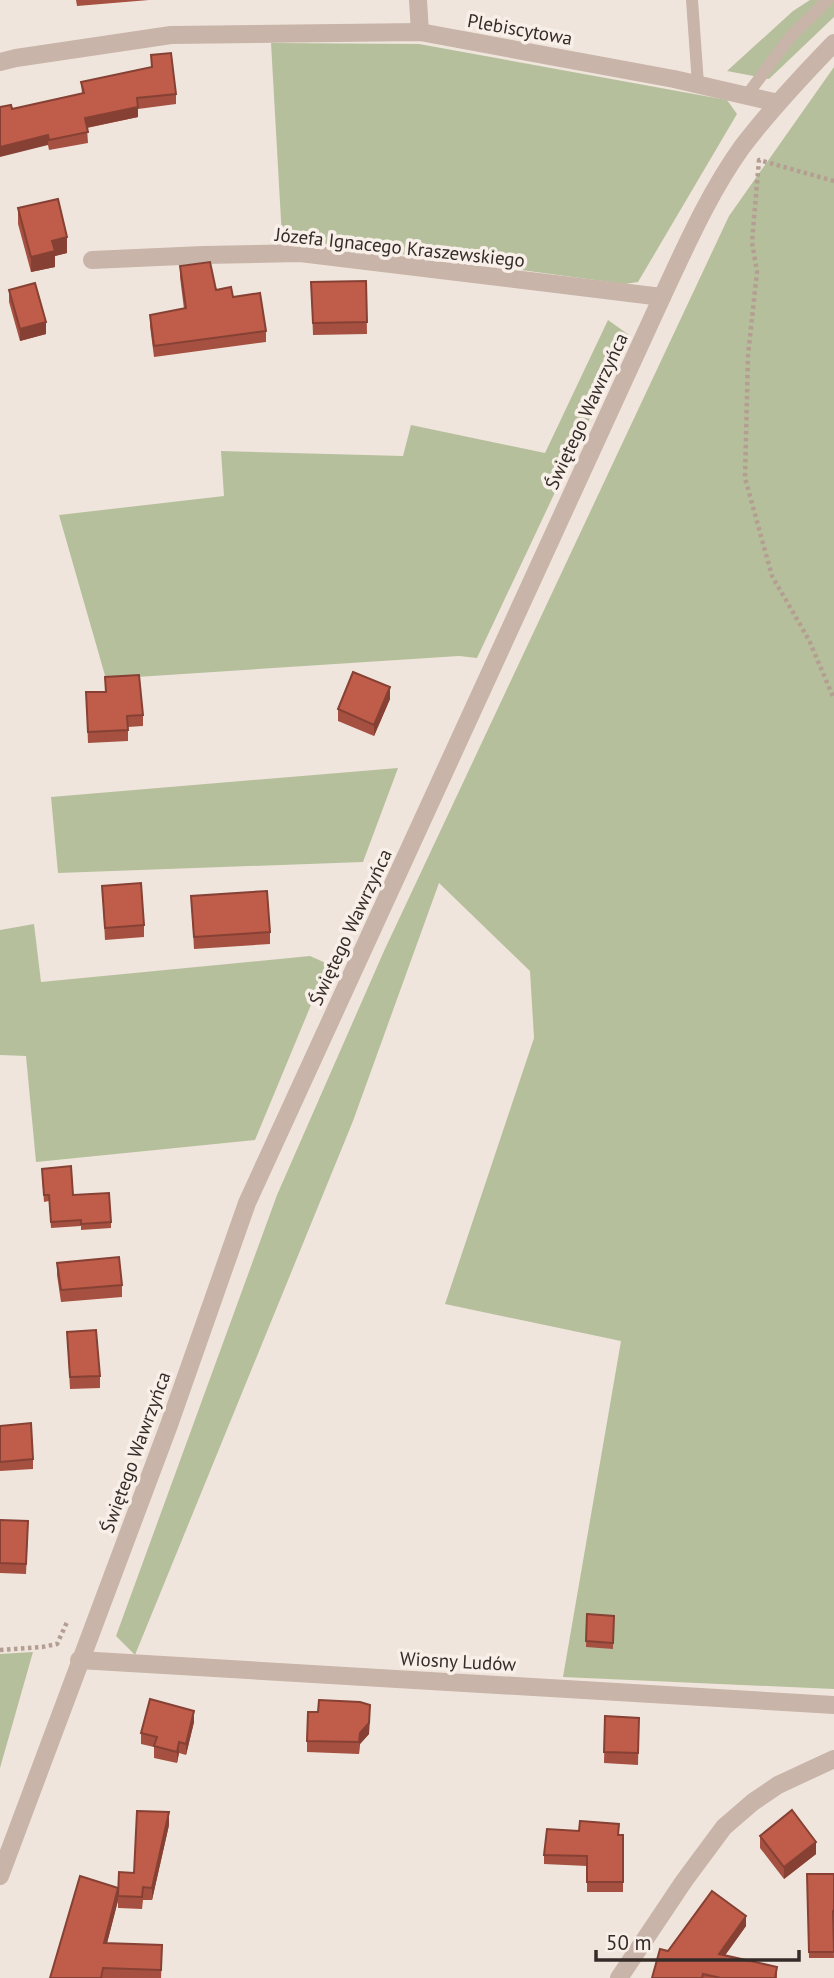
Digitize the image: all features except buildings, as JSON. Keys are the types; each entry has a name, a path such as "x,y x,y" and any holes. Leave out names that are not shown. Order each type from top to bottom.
{"street":[{"path":"418,0 420,32"},
{"name":"Plebiscytowa","path":"0,62 171,35 420,32 698,84 778,103"},
{"name":"Świętego Wawrzyńca","path":"0,1877 169,1425 247,1203 709,201 742,148 778,103 834,43"},
{"name":"Józefa Ignacego Kraszewskiego","path":"92,260 300,253 662,298"},
{"name":"Wiosny Ludów","path":"79,1660 834,1705"},
{"path":"619,1978 724,1827 778,1785 834,1759"}],"lane":[{"path":"692,0 698,84"},
{"path":"747,95 791,36 828,0"}],"path":[{"path":"834,181 759,160 752,242 757,272 748,355 745,478 772,576 809,640 834,699"},
{"path":"0,1650 57,1644 68,1620"}],"green space":[{"path":"810,0 834,0 834,17 769,79 727,71 793,11"},
{"path":"271,43 419,44 727,100 737,114 638,282 625,284 282,238"},
{"path":"834,67 834,1689 563,1677 621,1341 445,1304 534,1038 530,971 439,883 353,1121 135,1655 116,1636 277,1195 384,951 729,216"},
{"path":"608,320 629,335 477,658 459,656 106,679 59,515 224,496 221,451 403,456 411,425 545,453"},
{"path":"398,768 363,862 58,873 51,797"},
{"path":"34,924 41,982 310,956 328,964 255,1140 36,1162 26,1056 0,1055 0,930"},
{"path":"33,1652 0,1768 0,1654"}]}
